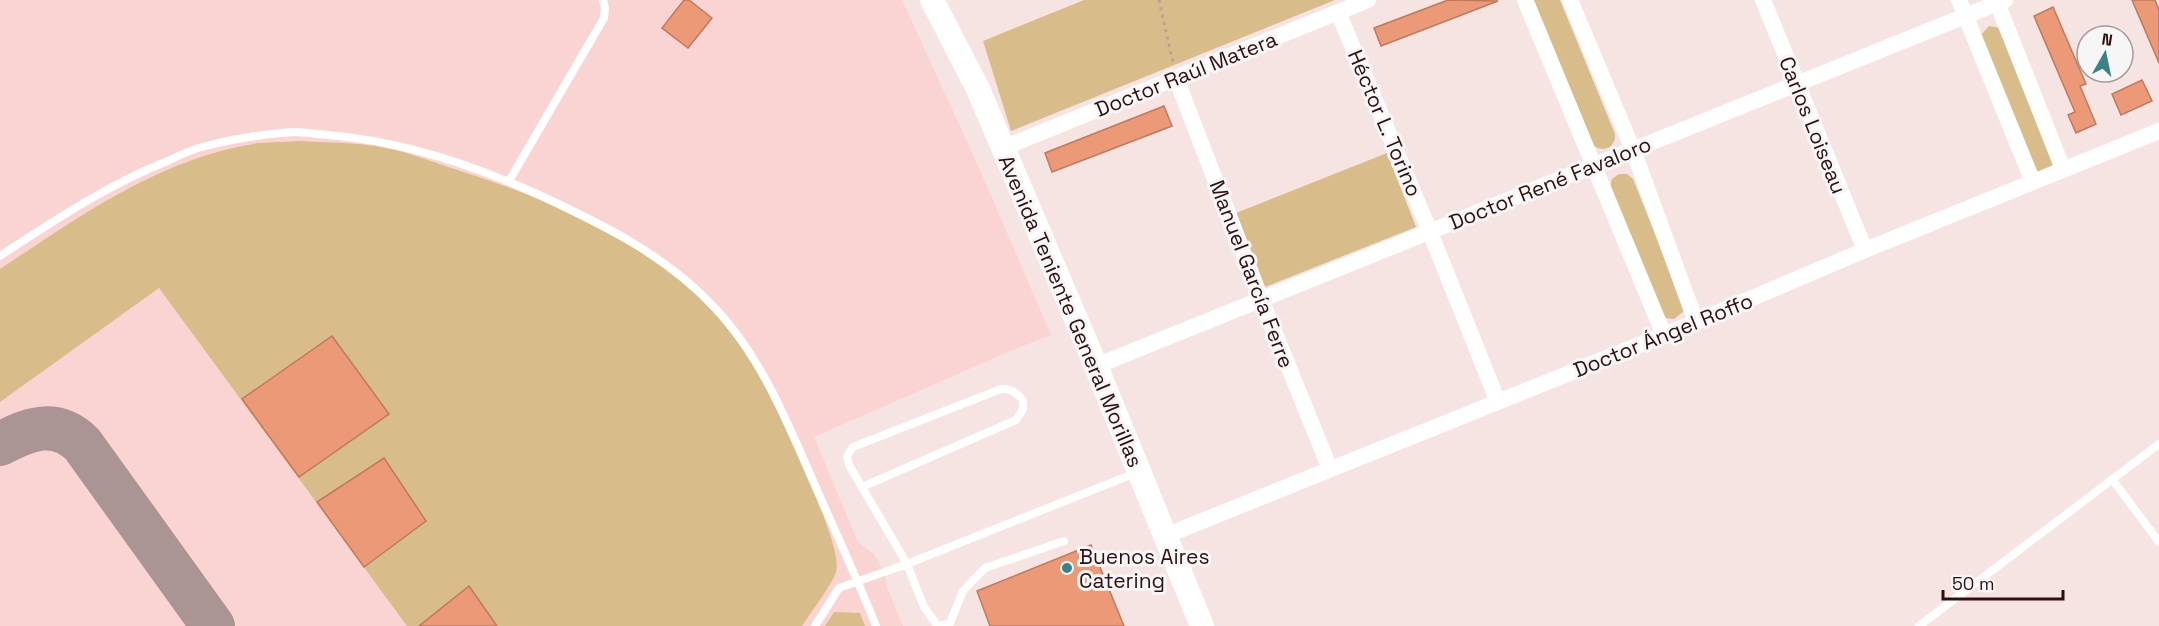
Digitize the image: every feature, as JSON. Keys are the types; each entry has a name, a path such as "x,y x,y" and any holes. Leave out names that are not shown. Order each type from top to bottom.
{"main road":[{"name":"Avenida Teniente General Morillas","path":"932,0 978,89 1096,366 1202,626"}],"street":[{"name":"Doctor Raúl Matera","path":"1003,148 1368,0"},
{"path":"1525,0 1664,335"},
{"path":"1570,0 1633,150 1696,322"},
{"name":"Carlos Loiseau","path":"1763,0 1864,250"},
{"path":"1959,0 2033,182"},
{"path":"2000,1 2063,169"},
{"name":"Doctor René Favaloro","path":"1096,366 2000,1"},
{"name":"Héctor L. Torino","path":"1338,12 1498,402"},
{"name":"Manuel García Ferre","path":"1176,78 1261,299 1330,469"},
{"name":"Doctor Ángel Roffo","path":"1166,536 1696,322 1864,250 2159,131"}],"lane":[{"path":"509,182 604,18 603,0"},
{"path":"0,256 93,196 144,170 200,148 250,136 296,132 387,142 441,157 509,182 580,214 638,244 678,273 716,308 765,377 788,422 876,626"},
{"path":"862,487 1016,420 1023,409 1023,400 1013,391 1001,389 853,447 847,456 849,465 907,564 924,607 937,625 950,623 963,591 985,568 1064,541"},
{"path":"1918,626 2159,444"},
{"path":"815,626 839,588 907,564 1139,472"},
{"path":"2112,480 2159,542"}],"path":[{"path":"1159,0 1176,78"}],"shaded area":[{"path":"0,0 902,0 980,170 1051,335 814,437 858,542 874,554 884,571 887,587 903,626 0,626"},
{"path":"1084,0 1335,0 1011,131 983,41"},
{"path":"1534,0 1560,0 1615,134 1614,142 1609,148 1602,149 1594,146"},
{"path":"1989,26 2001,28 2053,164 2041,172 2036,171 1981,35"},
{"path":"301,141 365,145 394,150 486,179 555,206 621,239 652,259 708,306 751,361 763,381 794,444 830,535 837,563 836,572 802,626 407,626 159,288 0,402 0,269 123,191 156,175 223,150 259,143"},
{"path":"1387,153 1416,227 1265,287 1236,213"},
{"path":"1619,174 1627,174 1633,179 1683,304 1683,312 1674,319 1665,318 1610,187 1612,179"},
{"path":"834,612 860,613 865,626 825,626"}],"building":[{"path":"684,0 689,0 712,18 688,48 662,28"},
{"path":"1448,0 1498,1 1381,46 1374,28"},
{"path":"2132,0 2155,0 2159,10 2159,63"},
{"path":"2053,7 2075,58 2075,84 2086,84 2080,86 2096,124 2076,133 2068,115 2075,112 2034,16"},
{"path":"2142,80 2152,101 2121,115 2112,94"},
{"path":"1164,106 1172,126 1052,172 1045,153"},
{"path":"332,336 389,414 299,477 242,399"},
{"path":"384,458 426,521 364,567 317,502"},
{"name":"Buenos Aires Catering","path":"1091,545 1124,626 990,626 977,591"},
{"path":"469,586 497,626 419,626"}],"taxiway":[{"path":"0,444 21,434 42,429 62,431 82,444 213,626"}],"place":[{"name":"Buenos Aires Catering","path":"1067,568"}]}
